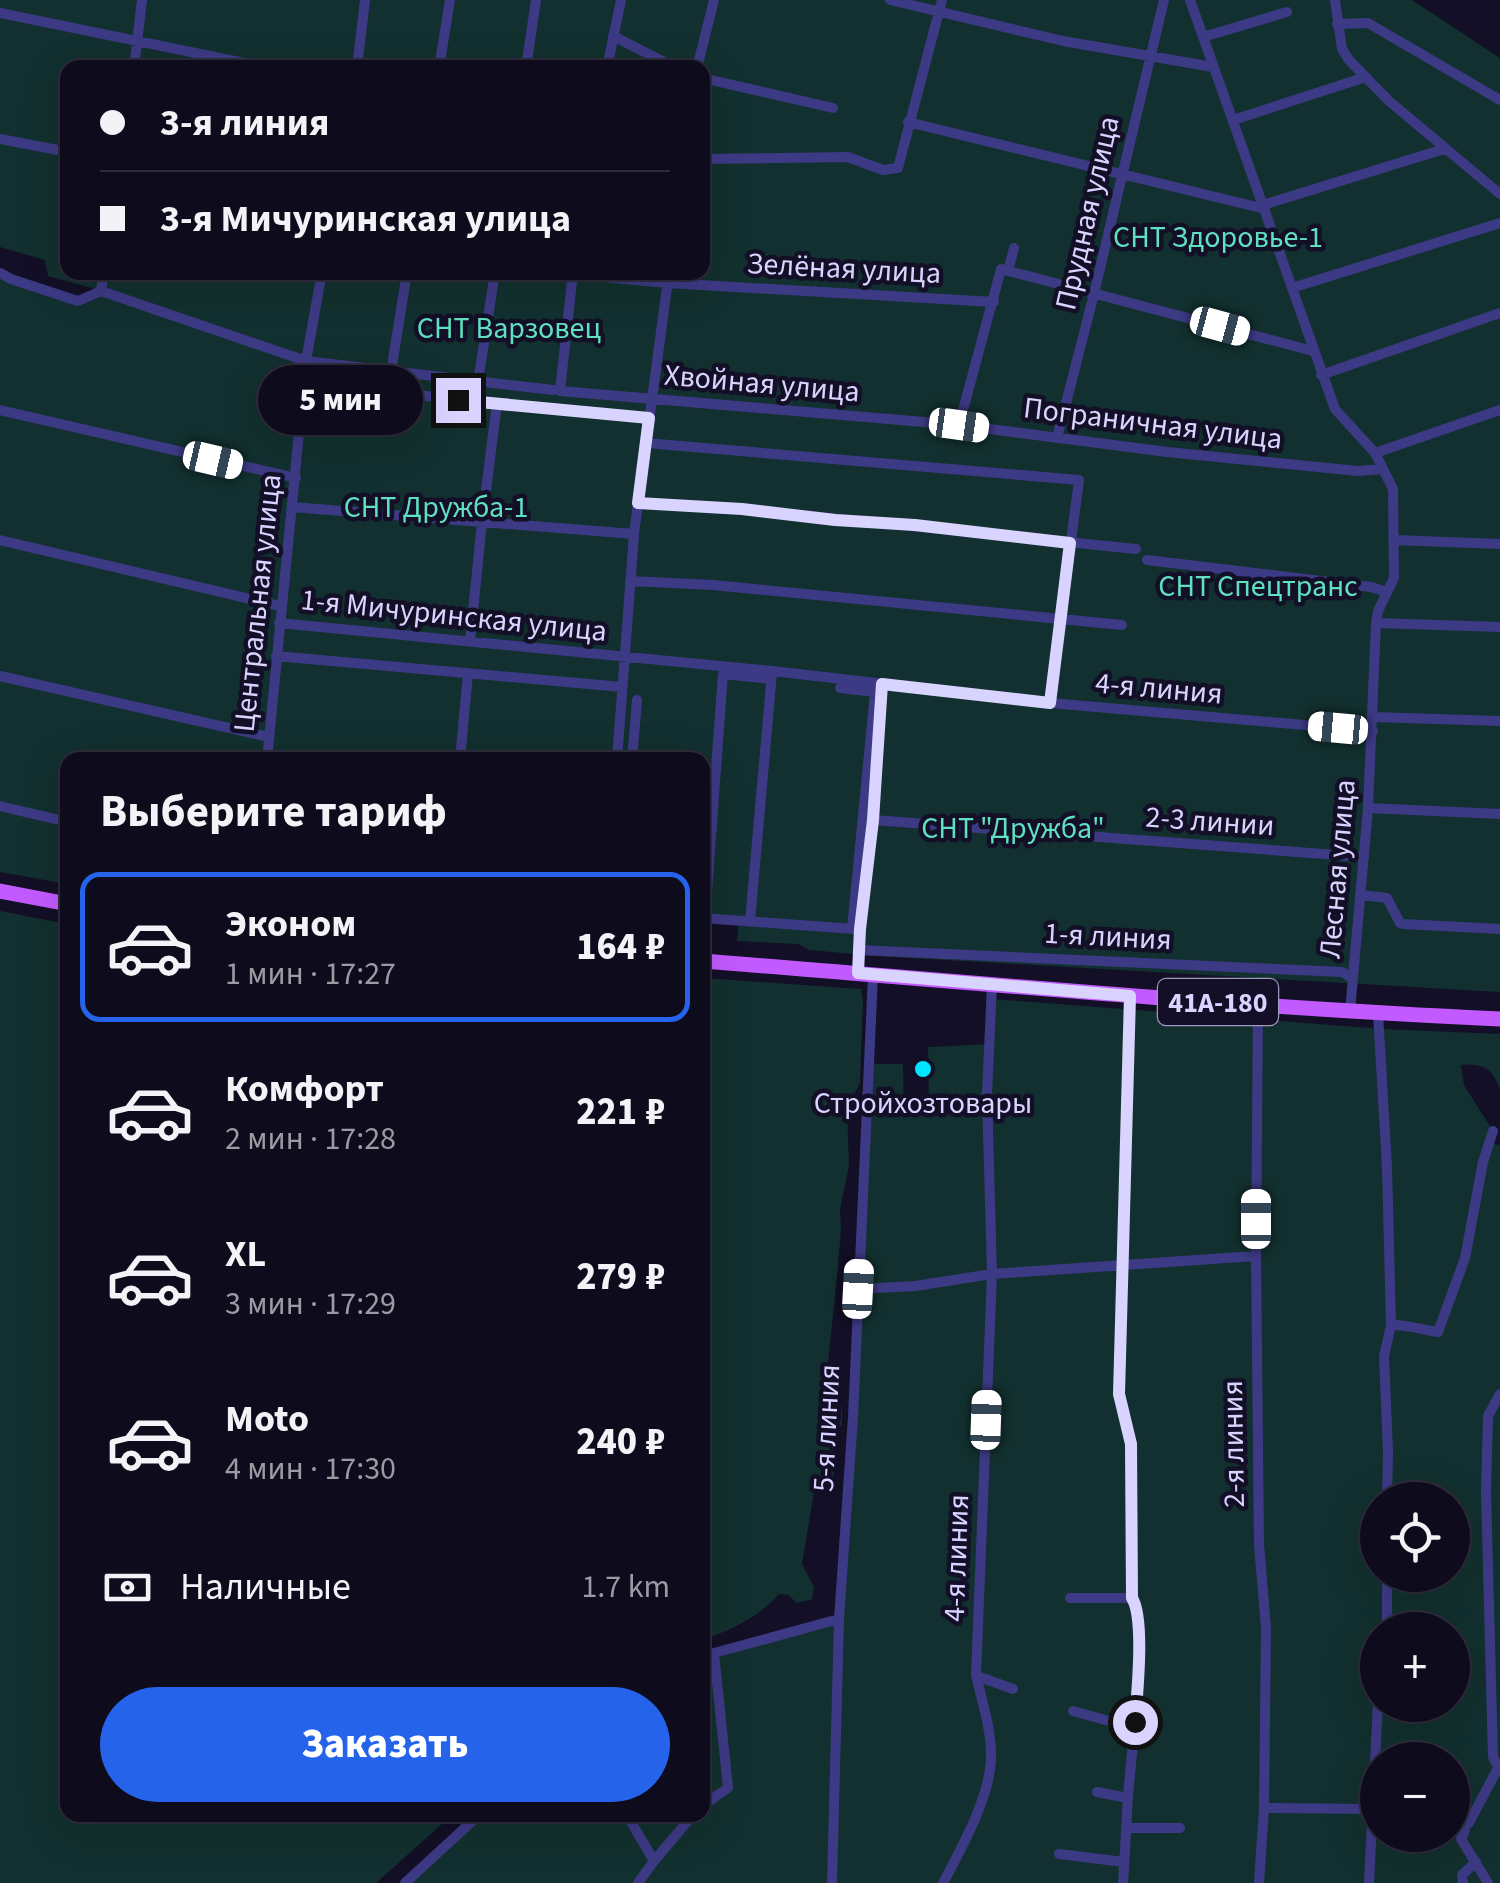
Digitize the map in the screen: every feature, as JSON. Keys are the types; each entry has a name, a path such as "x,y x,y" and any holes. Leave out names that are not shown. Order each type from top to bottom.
{"main road":[{"path":"0,891 60,902"},
{"name":"41А-180","path":"710,961 1130,996 1500,1019"}],"street":[{"path":"135,60 142,0"},
{"path":"358,60 366,0"},
{"path":"441,60 450,0"},
{"path":"527,60 536,0"},
{"path":"608,60 621,0"},
{"path":"699,60 714,0"},
{"path":"890,0 1063,41 1213,67"},
{"path":"710,159 848,157 883,170 898,168 942,0"},
{"name":"Прудная улица","path":"1057,438 1164,0"},
{"name":"Лесная улица","path":"1190,0 1334,410 1375,453 1393,490 1394,578 1376,623 1368,808 1350,1011"},
{"path":"1335,0 1342,50 1388,101 1500,194"},
{"path":"1202,37 1287,12"},
{"path":"0,14 227,60"},
{"path":"1337,24 1361,22 1375,26 1500,100"},
{"path":"613,36 660,60"},
{"path":"1232,120 1366,78"},
{"path":"710,80 833,108"},
{"path":"908,122 1264,207 1444,148"},
{"path":"0,139 60,150"},
{"path":"1292,288 1500,224"},
{"path":"959,425 994,302 1014,248"},
{"path":"1005,270 1313,351"},
{"path":"0,273 78,301 101,290 306,361"},
{"path":"101,290 103,280"},
{"name":"Центральная улица","path":"267,752 306,361 321,280"},
{"path":"391,372 406,280"},
{"path":"478,382 494,280"},
{"path":"556,391 572,280"},
{"path":"618,752 634,534 668,280"},
{"name":"Зелёная улица","path":"695,280 994,302"},
{"path":"1321,375 1500,314"},
{"name":"Хвойная улица","path":"306,361 556,391 959,425"},
{"path":"304,384 649,418"},
{"path":"470,641 497,403"},
{"path":"0,410 296,478"},
{"path":"1375,453 1500,410"},
{"name":"Пограничная улица","path":"959,425 1167,452 1358,471 1382,469"},
{"path":"646,443 1079,480 1050,703"},
{"path":"638,503 742,509 1136,549"},
{"path":"292,507 634,534"},
{"path":"0,540 280,606"},
{"path":"1394,540 1500,544"},
{"path":"1147,560 1387,592"},
{"path":"630,581 713,584 1122,625"},
{"name":"1-я Мичуринская улица","path":"278,623 772,675"},
{"path":"1376,623 1500,628"},
{"path":"276,656 622,687"},
{"path":"461,752 468,674"},
{"path":"710,841 723,674 772,675 750,921"},
{"name":"4-я линия","path":"772,675 1372,732"},
{"path":"0,676 268,737"},
{"path":"856,930 873,820 882,684"},
{"path":"840,688 875,692 856,930"},
{"path":"633,752 637,700"},
{"path":"1373,717 1500,721"},
{"path":"0,806 60,820"},
{"path":"1368,808 1500,814"},
{"name":"2-3 линии","path":"873,820 1364,857"},
{"path":"1361,895 1387,898 1403,924 1500,929"},
{"path":"710,918 856,930"},
{"name":"5-я линия","path":"832,1883 839,1619 858,1289 866,974 856,930"},
{"name":"1-я линия","path":"859,950 1342,972 1352,978"},
{"name":"4-я линия","path":"943,1883 974,1819 991,1764 977,1676 992,1274 987,1094 992,984"},
{"path":"1123,1883 1138,1634 1132,1598 1131,1444 1119,1394 1130,996"},
{"name":"2-я линия","path":"1258,1004 1259,1546 1266,1628 1259,1883"},
{"path":"1378,1013 1388,1167 1391,1325 1384,1356 1387,1482"},
{"path":"1391,1325 1438,1332 1465,1258 1482,1166 1493,1131"},
{"path":"858,1289 915,1286 992,1274 1256,1256"},
{"path":"1488,1883 1460,1839 1499,1765 1493,1757 1486,1490 1488,1416 1500,1394"},
{"path":"1489,1599 1500,1579"},
{"path":"1070,1598 1132,1598"},
{"path":"710,1656 839,1619"},
{"path":"710,1800 728,1788 714,1653"},
{"path":"977,1676 1013,1689"},
{"path":"1074,1712 1134,1728"},
{"path":"1097,1792 1128,1798"},
{"path":"1264,1808 1360,1809"},
{"path":"405,1883 471,1822"},
{"path":"631,1822 654,1861"},
{"path":"638,1883 687,1822"},
{"path":"1126,1828 1180,1828"},
{"path":"1369,1883 1371,1852"},
{"path":"1059,1854 1124,1862"},
{"path":"1463,1883 1462,1875 1476,1862"}],"green space":[{"path":"0,0 1412,0 1500,58 1500,992 876,956 809,950 798,944 737,941 739,921 710,919 710,752 60,752 60,883 0,872 0,272 78,301 95,289 62,280 710,280 710,60 60,60 60,279 48,276 45,260 0,247"},
{"path":"0,911 60,923 60,1822 444,1822 376,1883 0,1883"},
{"path":"710,978 861,989 860,1083 847,1109 849,1166 840,1209 825,1392 842,1407 842,1426 836,1428 833,1486 815,1486 802,1564 814,1587 812,1599 797,1603 788,1595 779,1594 762,1610 710,1637"},
{"path":"992,999 1383,1029 1500,1034 1500,1089 1486,1068 1461,1065 1464,1085 1493,1131 1489,1143 1500,1145 1500,1883 405,1883 471,1822 710,1822 710,1660 839,1618 870,1064 903,1064 904,1109 929,1110 928,1047 989,1044"}],"place":[{"name":"Стройхозтовары","path":"923,1069"}],"route":[{"path":"458,400 649,418 638,503 915,525 1070,543 1050,703 882,684 858,973 1130,996 1119,1394 1131,1444 1132,1598 1138,1634 1135,1722"}],"park label":[{"name":"СНТ Здоровье-1","path":"1218,237"},
{"name":"СНТ Варзовец","path":"509,328"},
{"name":"СНТ Дружба-1","path":"436,507"},
{"name":"СНТ Спецтранс","path":"1258,586"},
{"name":"СНТ \"Дружба\"","path":"1013,828"}]}
